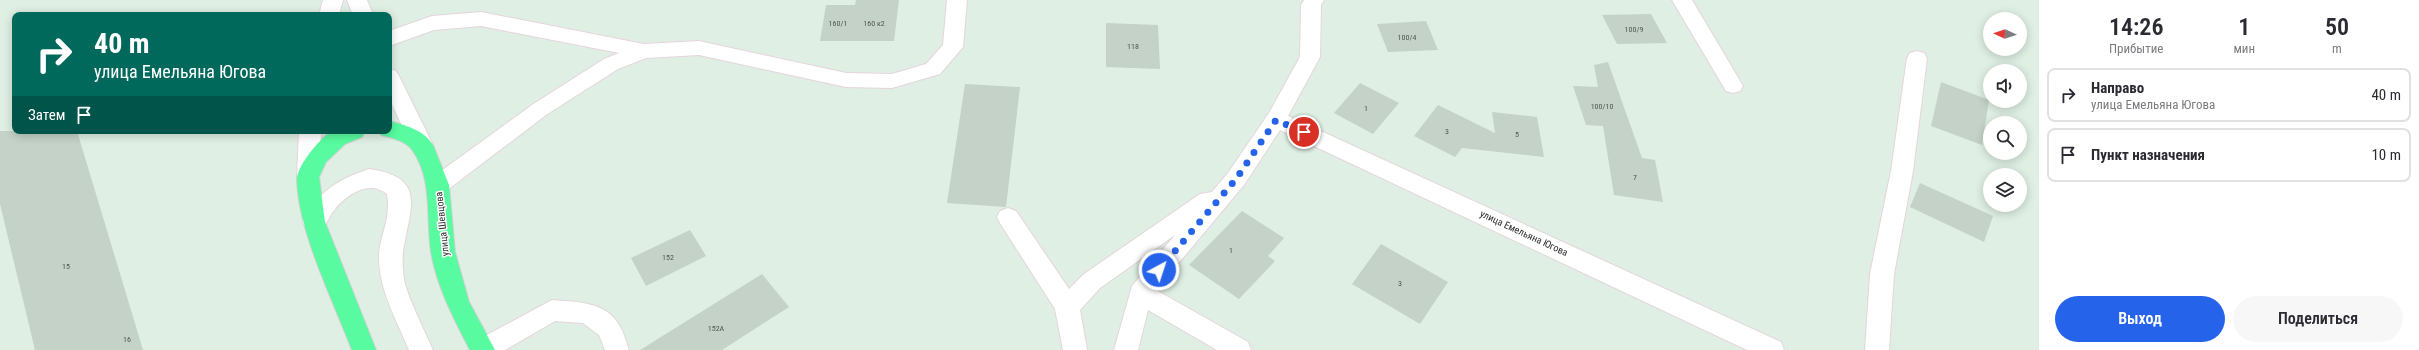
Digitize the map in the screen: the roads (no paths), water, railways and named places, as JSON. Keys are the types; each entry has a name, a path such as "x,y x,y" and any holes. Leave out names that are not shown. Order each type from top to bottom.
{"main road":[{"path":"392,130 404,133 422,145"},
{"path":"347,134 337,138 318,157 308,177 314,222 364,350"},
{"name":"улица Шевцова","path":"422,145 438,185 443,252 458,304 483,350"}],"street":[{"path":"330,12 333,0"},
{"path":"357,0 362,12"},
{"path":"392,38 432,23 481,19 644,51 699,48 846,80 892,81 933,69 953,47 957,0"},
{"path":"1682,0 1733,86"},
{"path":"1126,350 1140,293 1236,179 1276,120 1310,57 1312,2"},
{"path":"438,185 539,110 604,68 644,51"},
{"path":"1877,350 1882,274 1902,171 1917,58"},
{"name":"улица Шевцова","path":"392,82 422,145"},
{"name":"улица Емельяна Югова","path":"1276,120 1529,235 1772,350"},
{"path":"308,177 310,134"},
{"path":"314,222 327,202 349,185 369,178 385,180 398,190 401,210 391,253 392,281 421,350"},
{"path":"1067,307 1092,281 1236,179"},
{"path":"1008,216 1067,307 1075,350"},
{"path":"1140,293 1239,350"},
{"path":"483,350 552,310 588,313 608,328 617,350"}]}
